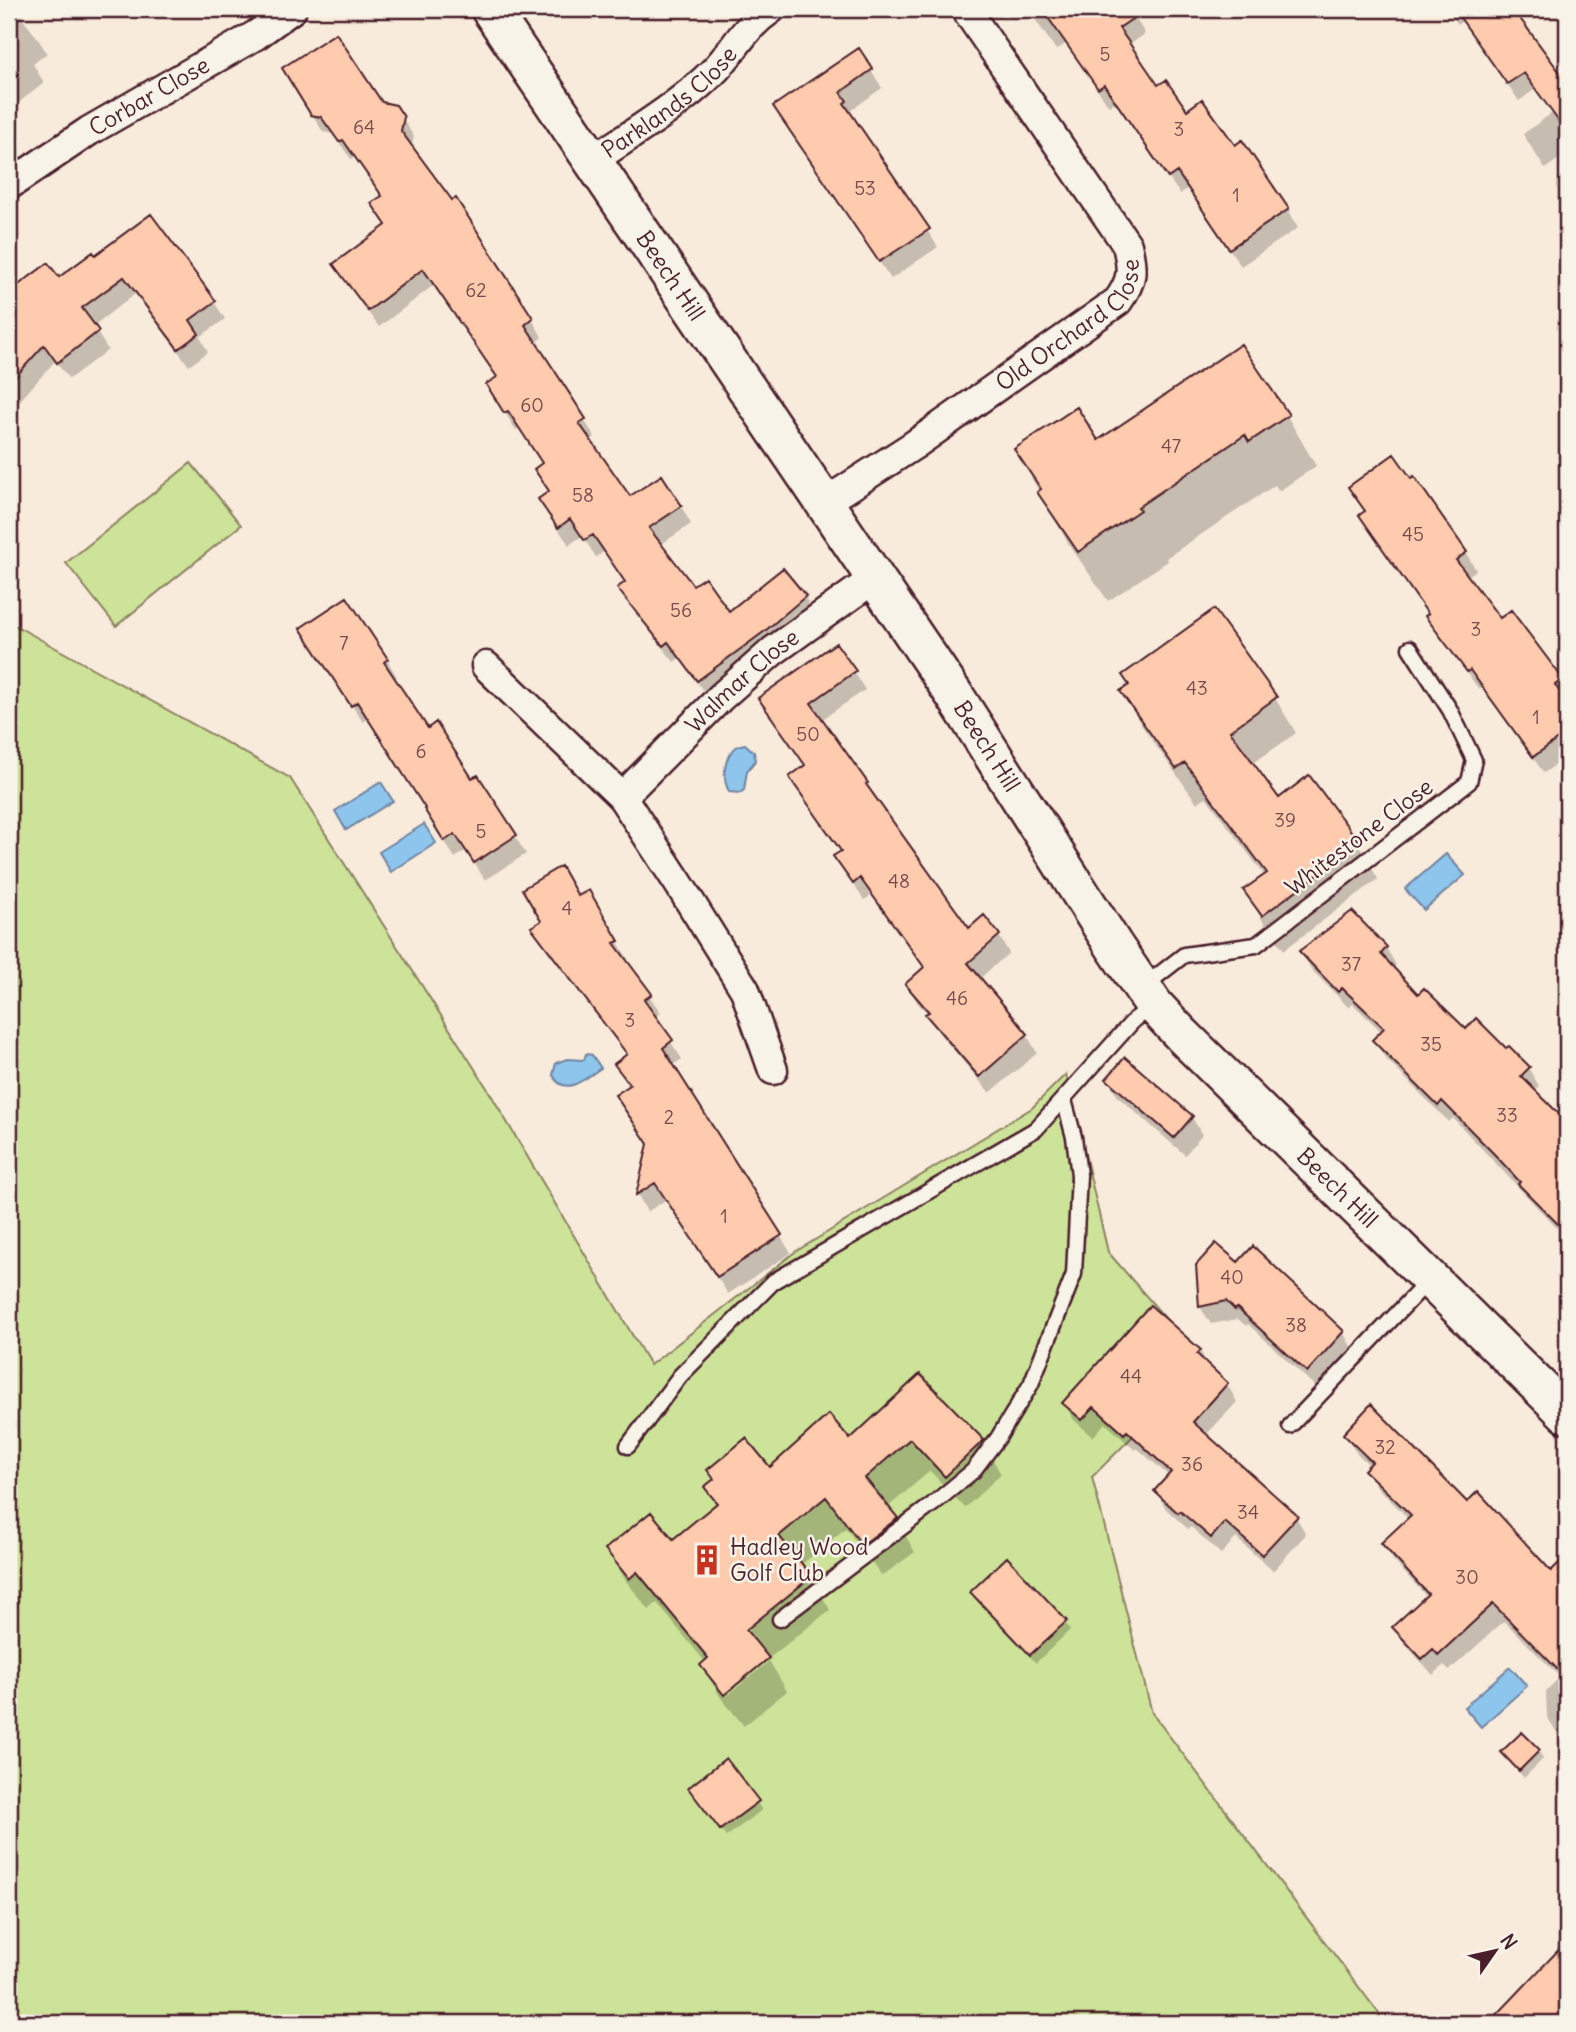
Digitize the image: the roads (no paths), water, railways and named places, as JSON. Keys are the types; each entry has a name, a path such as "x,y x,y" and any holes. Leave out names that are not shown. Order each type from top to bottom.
{"street":[{"name":"Corbar Close","path":"9,186 89,131 256,35 292,9"},
{"name":"Beech Hill","path":"490,9 993,753 1148,996 1182,1035 1567,1414"},
{"name":"Parklands Close","path":"593,160 669,108 713,72 743,32 771,9"},
{"name":"Old Orchard Close","path":"824,503 914,445 1107,309 1118,301 1129,285 1131,264 1127,245 970,14"},
{"name":"Walmar Close","path":"622,797 721,697 773,651 875,578"},
{"path":"486,666 622,797 745,990 773,1070"}],"lane":[{"name":"Whitestone Close","path":"628,1446 680,1376 774,1281 1036,1129 1134,1020 1148,996 1184,955 1256,945 1469,782 1474,760 1450,710 1410,648"},
{"path":"780,1619 973,1471 998,1438 1031,1384 1074,1274 1079,1175 1074,1137 1064,1100"},
{"path":"1290,1426 1430,1279"}],"water":[{"path":"745,744 754,752 755,761 747,771 744,790 740,793 729,792 725,778 726,763 738,746"},
{"path":"381,782 393,801 346,830 335,811"},
{"path":"424,824 436,843 391,872 379,852"},
{"path":"1446,854 1465,875 1424,910 1405,889"},
{"path":"586,1054 592,1055 601,1068 576,1084 569,1086 558,1082 553,1075 556,1063 567,1059 584,1060"},
{"path":"1510,1667 1527,1686 1481,1727 1464,1707"}],"place":[{"name":"Hadley Wood Golf Club","path":"707,1560"}]}
